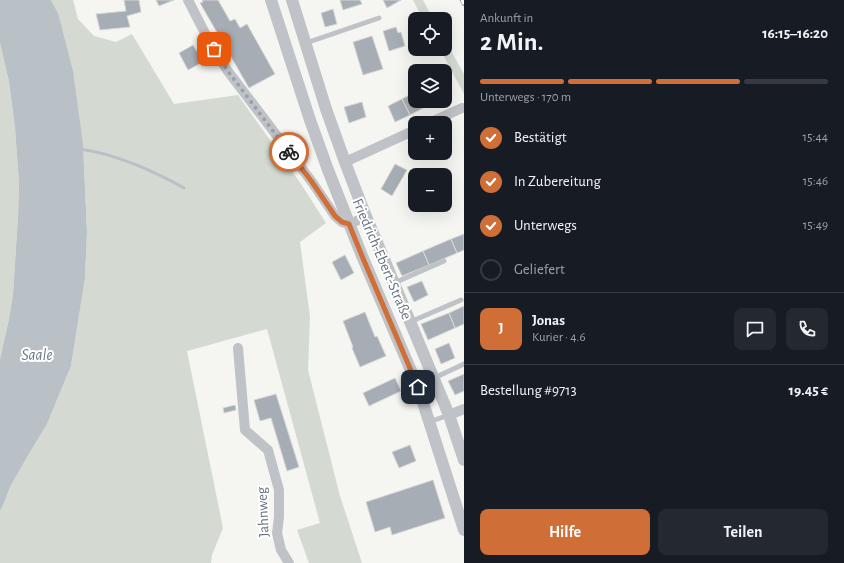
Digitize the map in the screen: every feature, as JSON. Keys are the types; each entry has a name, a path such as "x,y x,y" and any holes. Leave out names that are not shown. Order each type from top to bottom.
{"street":[{"path":"188,0 208,39 227,70 312,182 335,216 342,222 349,224 366,217"},
{"name":"Friedrich-Ebert-Straße","path":"271,0 310,120 349,224 418,387 464,530"},
{"name":"Friedrich-Ebert-Straße","path":"292,0 326,109 345,162 366,217 449,415 464,460"},
{"path":"444,116 462,108"},
{"path":"345,162 408,133"},
{"name":"Jahnweg","path":"238,348 245,430 268,450 279,490 279,517 277,533 281,550 289,563"},
{"path":"449,415 464,410"}],"lane":[{"path":"306,43 379,18"},
{"path":"394,283 444,261"},
{"path":"410,322 461,300"},
{"path":"434,378 464,364"},
{"path":"430,422 449,415"}],"shaded area":[{"path":"51,0 73,0 78,19 94,36 116,42 132,34 174,104 238,95 301,184 326,223 300,242 310,317 308,370 340,496 362,563 309,563 297,530 320,523 267,329 187,351 223,528 212,555 211,563 0,563 0,510 10,487 47,424 71,366 85,278 87,232 83,144 58,13"},
{"path":"413,0 423,0 429,12 419,12"},
{"path":"0,43 9,82 15,128 19,184 13,294 0,359"},
{"path":"452,53 464,74 464,94 452,72 452,64 448,64 444,56 452,56"}],"water":[{"name":"Saale","path":"0,0 51,0 58,13 73,71 83,144 87,232 85,278 71,366 47,424 10,487 0,510 0,359 13,294 19,184 15,128 9,82 0,43"}],"building":[{"path":"124,0 139,0 141,12 127,16 130,27 100,30 96,14 126,11"},
{"path":"156,0 174,0 159,6"},
{"path":"202,0 218,0 230,21 235,19 240,28 247,24 275,74 249,88 200,3 203,2"},
{"path":"340,0 360,0 362,4 343,10"},
{"path":"383,0 401,0 387,8"},
{"path":"333,9 337,24 325,27 321,13"},
{"path":"396,27 398,33 401,32 405,46 389,51 383,31"},
{"path":"372,36 383,69 363,75 353,42"},
{"path":"193,45 203,62 188,70 179,53"},
{"path":"408,96 408,108 423,108 410,115 402,99"},
{"path":"402,99 410,115 395,122 388,106"},
{"path":"362,102 366,117 349,123 344,107"},
{"path":"395,164 407,170 392,196 381,189"},
{"path":"464,234 464,250 457,253 451,239"},
{"path":"451,239 457,253 429,265 423,251"},
{"path":"423,251 429,265 402,276 396,263"},
{"path":"345,255 354,273 341,280 332,262"},
{"path":"422,281 428,295 414,302 407,287"},
{"path":"464,306 464,324 455,328 449,313"},
{"path":"365,312 375,337 377,336 386,356 360,367 343,321"},
{"path":"449,313 455,328 428,340 421,324"},
{"path":"449,343 455,358 441,364 435,349"},
{"path":"464,374 464,391 455,395 448,381"},
{"path":"395,378 401,391 369,406 363,393"},
{"path":"276,394 299,467 287,471 271,418 260,421 254,400"},
{"path":"235,405 236,410 224,413 223,408"},
{"path":"410,445 416,461 399,468 392,452"},
{"path":"433,480 445,518 392,535 390,527 375,532 366,502"}],"waterway":[{"path":"79,149 106,154 133,164 160,175 184,188"}],"railway":[{"path":"462,0 464,4"}],"way so far":[{"path":"214,49 227,70 289,152"}],"route":[{"path":"289,152 335,216 342,222 349,224 418,387"}]}
